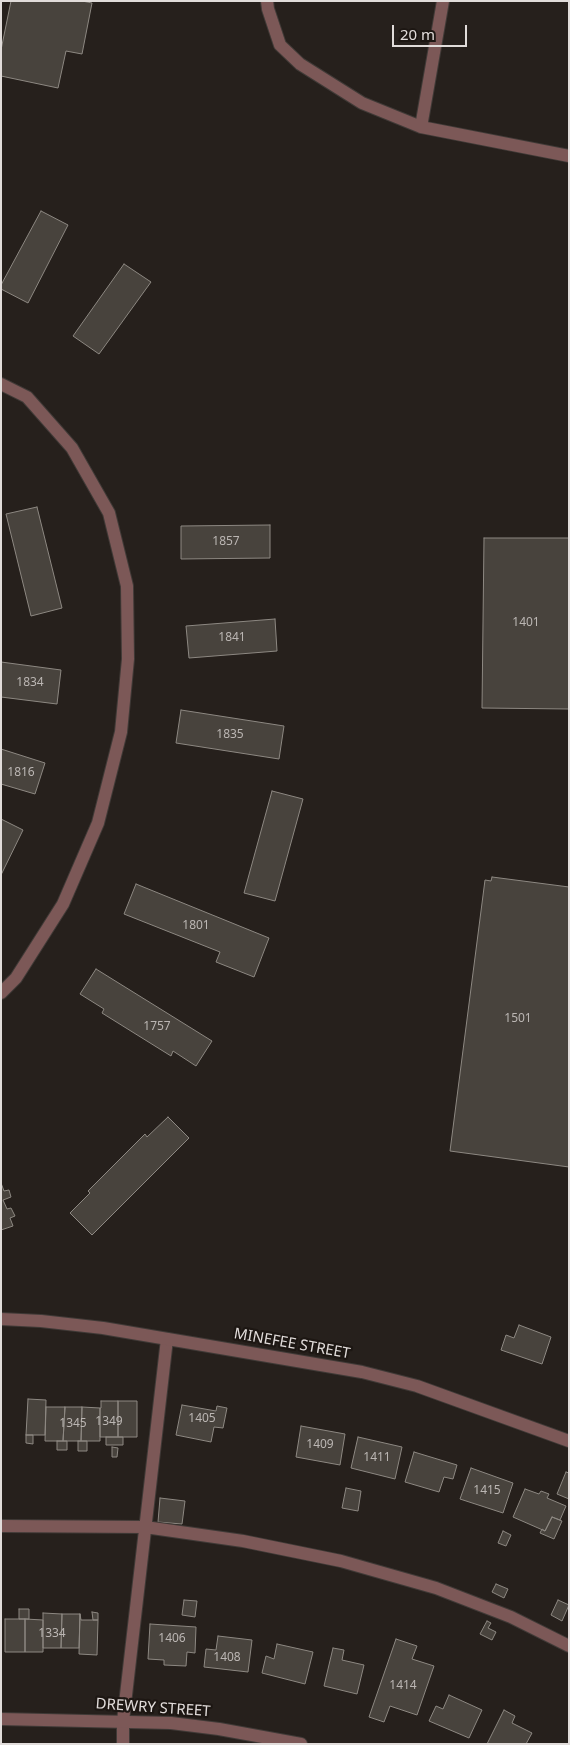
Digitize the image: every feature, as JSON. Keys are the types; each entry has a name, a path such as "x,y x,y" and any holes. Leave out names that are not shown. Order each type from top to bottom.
{"street":[{"path":"267,1 280,45 300,64 362,103 422,127 569,156"},
{"path":"422,127 443,1"},
{"path":"1,384 27,397 72,448 109,514 127,586 128,659 121,732 98,823 63,904 16,978 1,993"},
{"name":"MINEFEE STREET","path":"1,1319 41,1321 103,1328 362,1372 417,1386 569,1441"},
{"path":"123,1744 123,1721 167,1339"},
{"path":"1,1526 144,1528 260,1545 341,1561 436,1588 511,1617 569,1646"},
{"name":"DREWRY STREET","path":"1,1719 171,1723 219,1728 301,1744"}],"building":[{"path":"11,1 82,1 92,3 82,54 66,51 58,88 1,76 1,50"},
{"path":"41,211 68,225 28,303 1,289 1,285"},
{"path":"124,264 151,282 99,354 73,336"},
{"path":"37,507 62,608 31,616 6,514"},
{"path":"270,525 270,558 181,559 181,526"},
{"path":"484,538 569,538 569,709 482,708"},
{"path":"275,619 277,651 189,658 186,626"},
{"path":"1,662 61,670 57,704 1,697"},
{"path":"181,710 284,726 279,759 176,743"},
{"path":"1,749 45,763 35,794 1,784"},
{"path":"272,791 303,799 275,901 244,893"},
{"path":"1,819 23,830 1,875"},
{"path":"492,877 569,887 569,1167 450,1151 485,880 491,881"},
{"path":"136,884 269,938 254,977 216,962 220,952 124,914"},
{"path":"96,969 212,1041 196,1066 173,1051 171,1056 102,1013 104,1009 80,994"},
{"path":"168,1117 189,1138 92,1235 70,1213 90,1193 88,1191 145,1134 147,1137"},
{"path":"1,1183 4,1191 9,1190 11,1197 3,1200 7,1209 11,1208 15,1216 10,1218 13,1226 1,1230"},
{"path":"519,1325 551,1337 542,1364 501,1350 506,1335 514,1338"},
{"path":"28,1399 46,1400 45,1435 26,1435"},
{"path":"101,1401 118,1401 118,1437 100,1437"},
{"path":"118,1401 137,1401 137,1437 118,1437"},
{"path":"182,1405 216,1411 217,1406 227,1408 223,1428 214,1427 211,1442 176,1435"},
{"path":"46,1407 65,1407 63,1441 45,1441"},
{"path":"65,1407 82,1407 81,1441 63,1441"},
{"path":"82,1407 100,1408 100,1441 81,1441"},
{"path":"301,1426 345,1434 340,1465 296,1457"},
{"path":"26,1435 33,1435 33,1444 26,1443"},
{"path":"106,1437 123,1437 123,1445 106,1445"},
{"path":"358,1437 402,1447 395,1479 351,1468"},
{"path":"57,1441 67,1441 67,1450 57,1450"},
{"path":"78,1441 87,1441 87,1451 78,1451"},
{"path":"112,1447 118,1448 117,1457 112,1457"},
{"path":"414,1452 457,1465 453,1479 444,1477 439,1492 405,1482"},
{"path":"471,1468 513,1483 503,1513 460,1499"},
{"path":"566,1472 569,1473 569,1499 557,1494"},
{"path":"346,1488 361,1491 358,1511 342,1508"},
{"path":"525,1489 539,1494 541,1491 549,1494 547,1498 566,1506 560,1520 552,1517 545,1531 513,1517"},
{"path":"160,1498 185,1501 182,1524 158,1522"},
{"path":"552,1517 562,1521 554,1539 540,1533 542,1529 545,1531"},
{"path":"503,1531 511,1535 506,1546 498,1543"},
{"path":"496,1584 508,1589 504,1598 492,1592"},
{"path":"184,1600 197,1601 195,1617 182,1615"},
{"path":"558,1600 569,1605 562,1621 551,1615"},
{"path":"19,1609 29,1609 29,1619 19,1619"},
{"path":"92,1612 98,1613 98,1620 93,1620"},
{"path":"43,1613 62,1614 61,1648 43,1648"},
{"path":"62,1614 80,1614 79,1648 61,1648"},
{"path":"80,1614 81,1620 98,1620 97,1655 79,1654"},
{"path":"5,1619 25,1619 25,1652 5,1652"},
{"path":"25,1619 43,1620 43,1652 25,1652"},
{"path":"487,1621 491,1623 488,1628 496,1632 492,1640 480,1634"},
{"path":"150,1624 196,1627 195,1653 187,1652 186,1666 164,1665 164,1660 148,1659"},
{"path":"218,1636 252,1640 248,1672 204,1667 206,1649 216,1650"},
{"path":"396,1639 417,1646 412,1659 434,1666 417,1715 390,1706 384,1722 369,1717"},
{"path":"277,1644 313,1652 305,1684 262,1673 266,1656 274,1659"},
{"path":"333,1648 344,1650 342,1660 364,1665 357,1694 324,1686"},
{"path":"449,1695 482,1710 469,1738 429,1721 436,1706 443,1709"},
{"path":"504,1710 515,1716 512,1723 532,1733 526,1744 487,1744"}]}
